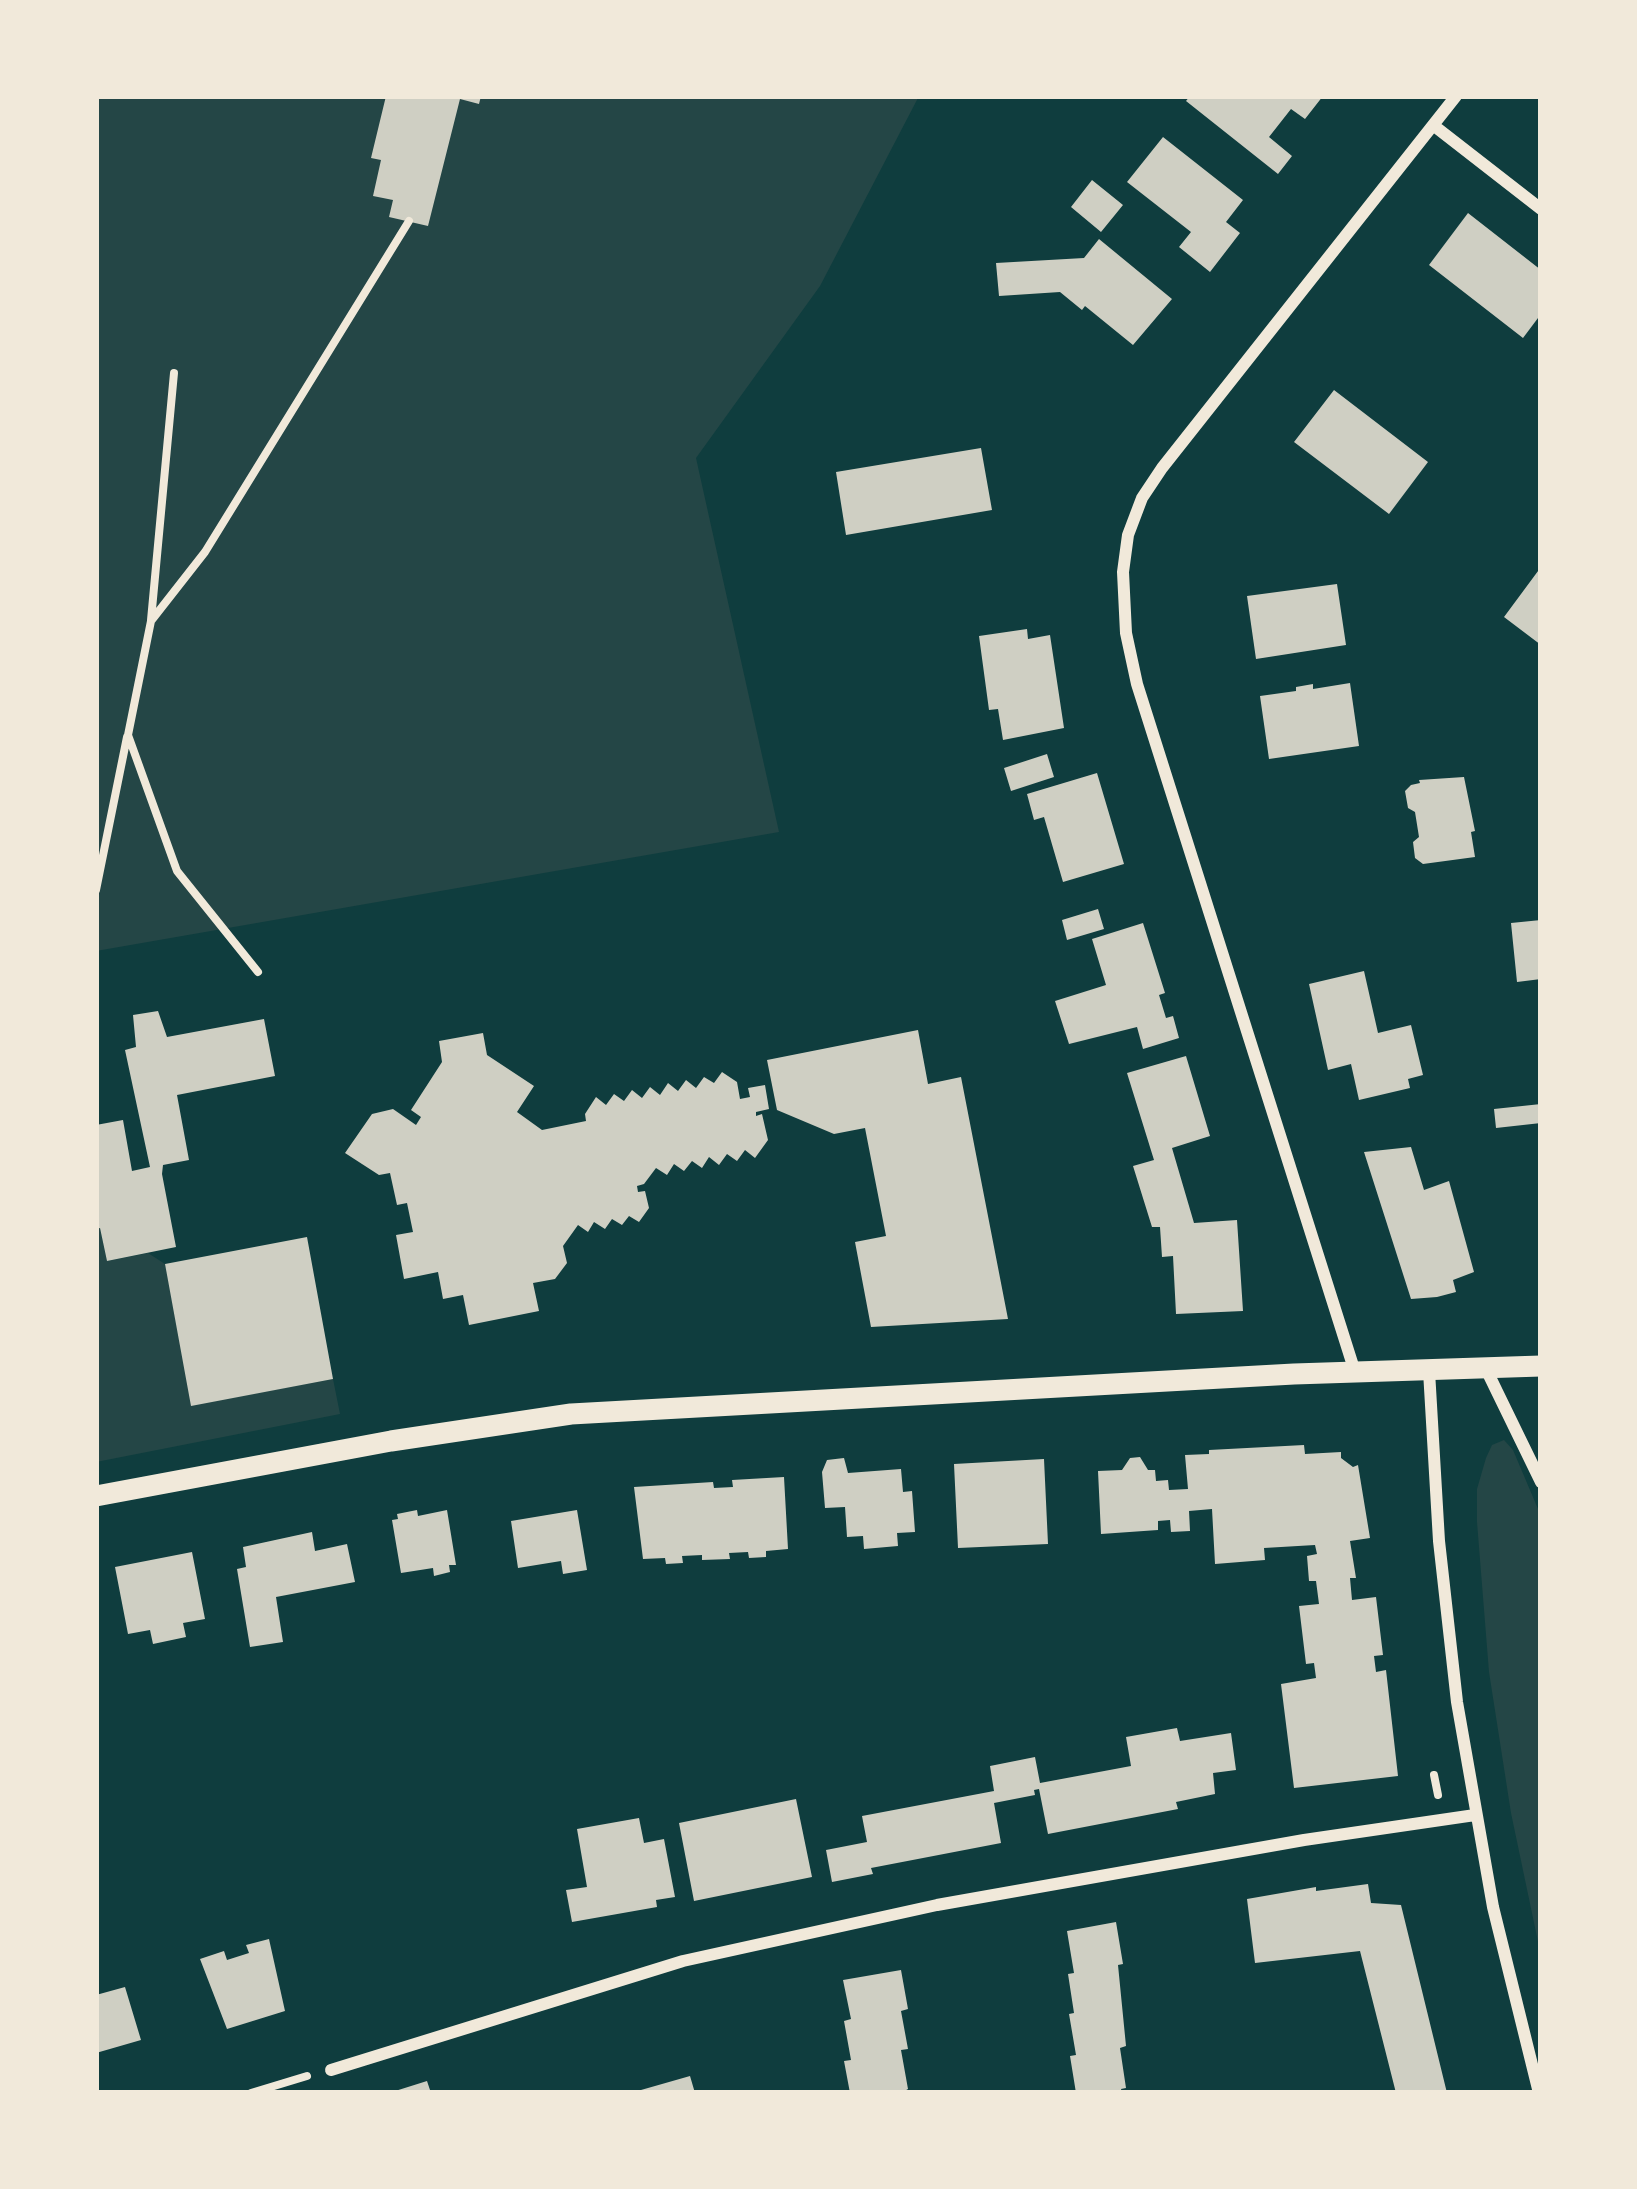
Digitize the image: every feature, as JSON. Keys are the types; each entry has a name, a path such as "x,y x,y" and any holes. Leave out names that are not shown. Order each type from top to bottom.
{"street":[{"path":"1355,1372 1137,684 1126,633 1123,572 1127,535 1142,498 1456,96"},
{"path":"1433,125 1541,209"},
{"path":"96,1496 391,1441 572,1414 1541,1366"},
{"path":"1486,1369 1541,1482"},
{"path":"1429,1372 1439,1541 1457,1702 1512,1994 1539,2093"},
{"path":"331,2070 683,1961 937,1904 1475,1815"}],"path":[{"path":"151,621 205,552 409,221"},
{"path":"96,890 151,621 173,374"},
{"path":"128,735 177,871 258,972"},
{"path":"251,2093 331,2070"}],"shaded area":[{"path":"96,96 919,96 820,286 696,458 779,832 96,951"},
{"path":"100,1228 107,1261 148,1253 165,1264 192,1405 333,1379 340,1414 96,1462 96,1229"},
{"path":"1504,1440 1513,1450 1541,1516 1541,1956 1511,1813 1489,1672 1477,1522 1477,1489 1486,1458 1492,1445"}],"building":[{"path":"386,96 481,96 479,104 460,99 428,226 389,217 393,200 373,196 381,160 371,158"},
{"path":"1190,96 1323,96 1305,119 1291,109 1269,137 1292,156 1278,174 1186,101"},
{"path":"1163,137 1243,200 1226,222 1240,233 1210,272 1179,247 1191,232 1127,182"},
{"path":"1092,180 1123,205 1101,232 1071,207"},
{"path":"1468,213 1541,270 1541,314 1523,338 1429,265"},
{"path":"1099,239 1172,299 1133,345 1060,292 999,296 996,263 1084,258"},
{"path":"1334,390 1428,462 1389,514 1294,442"},
{"path":"981,448 992,510 846,535 836,472"},
{"path":"1541,567 1541,645 1504,617"},
{"path":"1337,584 1346,645 1256,659 1247,596"},
{"path":"1027,629 1028,639 1050,635 1064,728 1003,740 998,709 989,710 979,636"},
{"path":"1350,683 1359,746 1269,759 1260,696 1313,684 1313,689"},
{"path":"1047,754 1054,777 1011,791 1004,768"},
{"path":"1097,773 1124,864 1063,882 1044,817 1034,820 1027,794"},
{"path":"1464,777 1475,857 1423,864 1415,858 1413,842 1419,837 1405,791 1419,780"},
{"path":"1098,909 1104,929 1067,940 1062,920"},
{"path":"1541,920 1541,979 1517,982 1511,923"},
{"path":"1143,923 1165,993 1159,995 1166,1018 1173,1016 1179,1038 1143,1049 1137,1027 1069,1044 1055,1001 1106,985 1092,939"},
{"path":"1364,971 1378,1033 1411,1025 1423,1075 1408,1079 1410,1088 1359,1100 1351,1064 1328,1070 1309,984"},
{"path":"158,1011 167,1037 264,1019 275,1076 177,1095 189,1160 163,1165 162,1174 176,1247 107,1261 100,1228 96,1229 96,1125 123,1120 132,1171 150,1167 125,1050 136,1047 133,1015"},
{"path":"918,1030 928,1084 961,1077 1008,1319 871,1327 855,1242 886,1236 865,1128 834,1134 777,1110 767,1060"},
{"path":"483,1033 487,1055 534,1086 517,1112 542,1130 586,1121 585,1114 596,1097 606,1105 614,1094 624,1101 632,1090 642,1098 650,1087 660,1095 668,1083 678,1091 686,1080 696,1088 704,1077 714,1083 722,1072 737,1082 740,1099 750,1097 748,1088 765,1085 769,1109 756,1116 762,1114 768,1140 755,1158 745,1150 737,1161 727,1154 719,1165 709,1157 702,1168 692,1161 684,1171 674,1164 667,1175 656,1168 637,1186 638,1192 645,1191 649,1208 639,1222 629,1216 622,1225 612,1219 605,1229 594,1222 588,1232 578,1225 563,1246 567,1263 555,1279 533,1283 539,1311 469,1325 463,1295 443,1299 438,1272 404,1279 396,1235 413,1232 407,1203 397,1205 390,1173 379,1175 345,1153 372,1114 393,1109 416,1125 421,1117 411,1110 442,1062 439,1041"},
{"path":"1186,1056 1210,1136 1172,1148 1194,1223 1237,1220 1243,1311 1176,1314 1173,1256 1162,1257 1160,1227 1152,1227 1133,1166 1154,1160 1127,1073"},
{"path":"1541,1104 1541,1123 1496,1128 1494,1109"},
{"path":"1411,1147 1424,1190 1449,1181 1474,1272 1453,1280 1456,1292 1437,1297 1411,1299 1364,1152"},
{"path":"307,1237 333,1379 191,1406 165,1264"},
{"path":"1304,1445 1305,1454 1341,1452 1341,1458 1353,1467 1358,1465 1370,1538 1350,1541 1356,1578 1350,1578 1352,1600 1376,1597 1383,1655 1374,1656 1376,1672 1386,1670 1398,1776 1294,1788 1281,1684 1316,1678 1314,1663 1306,1664 1299,1606 1319,1604 1316,1581 1309,1581 1307,1556 1317,1554 1315,1545 1264,1548 1265,1560 1215,1564 1212,1509 1189,1511 1190,1531 1171,1532 1170,1520 1158,1521 1158,1530 1101,1534 1098,1471 1122,1470 1130,1458 1140,1457 1148,1470 1155,1470 1156,1481 1168,1480 1169,1490 1188,1489 1185,1455"},
{"path":"844,1458 848,1473 901,1469 903,1492 912,1491 915,1532 897,1533 898,1546 864,1549 863,1536 847,1537 845,1507 825,1508 822,1472 827,1460"},
{"path":"1044,1459 1048,1544 958,1548 954,1464"},
{"path":"784,1477 788,1549 766,1551 766,1557 749,1558 748,1552 729,1553 730,1559 682,1556 683,1563 643,1559 634,1487 713,1482 714,1488 733,1487 732,1480"},
{"path":"417,1510 418,1516 447,1510 456,1565 449,1565 450,1572 434,1576 433,1568 401,1573 392,1520 398,1519 397,1514"},
{"path":"577,1510 587,1570 563,1574 561,1561 518,1568 511,1521"},
{"path":"312,1532 315,1551 347,1544 355,1582 276,1597 283,1642 250,1647 237,1569 246,1567 243,1547"},
{"path":"192,1552 205,1619 183,1623 186,1637 153,1644 150,1630 128,1634 115,1567"},
{"path":"1177,1728 1180,1741 1231,1733 1236,1770 1213,1773 1215,1794 1176,1802 1178,1809 1048,1834 1039,1789 1034,1790 1035,1795 994,1803 1001,1843 871,1868 873,1874 832,1882 826,1850 867,1842 862,1816 994,1791 990,1766 1035,1757 1040,1783 1131,1766 1126,1737"},
{"path":"796,1799 812,1877 694,1901 679,1823"},
{"path":"639,1818 644,1843 664,1839 675,1897 656,1900 657,1907 572,1922 566,1890 587,1887 577,1829"},
{"path":"1368,1884 1371,1903 1401,1905 1447,2093 1396,2093 1360,1951 1255,1963 1247,1899"},
{"path":"1116,1922 1123,1964 1118,1965 1126,2046 1120,2048 1126,2088 1122,2093 1076,2093 1068,1974 1074,1973 1067,1931"},
{"path":"269,1939 285,2011 227,2029 200,1959 224,1951 227,1960 249,1953 246,1945"},
{"path":"901,1970 908,2009 901,2011 908,2049 901,2050 908,2089 850,2093 844,2061 851,2060 844,2021 851,2019 843,1980"},
{"path":"125,1987 141,2040 96,2053 96,1995"},
{"path":"690,2076 695,2093 634,2092"},
{"path":"427,2081 431,2093 392,2093 392,2092"}]}
